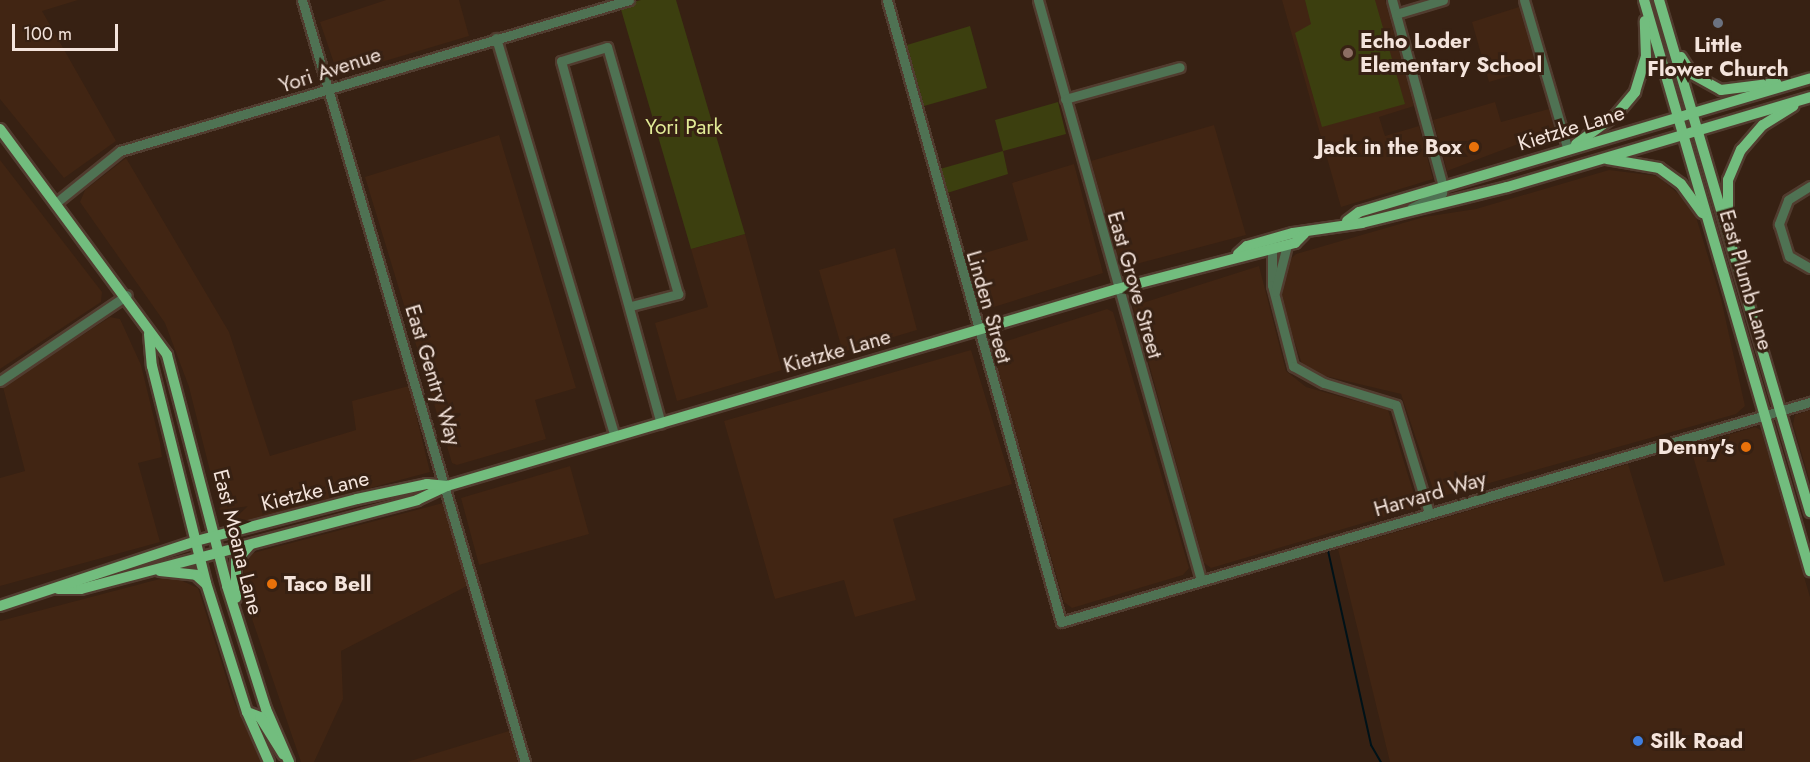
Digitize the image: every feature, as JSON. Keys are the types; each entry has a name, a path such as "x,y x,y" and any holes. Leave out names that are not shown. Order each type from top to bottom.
{"main road":[{"path":"1568,150 1616,115 1635,92 1646,57 1643,0"},
{"name":"East Plumb Lane","path":"1643,0 1679,116 1810,571"},
{"name":"East Plumb Lane","path":"1659,0 1810,512"},
{"path":"1662,11 1684,64 1710,87 1732,90 1798,81"},
{"name":"Kietzke Lane","path":"1347,222 1359,212 1810,78"},
{"name":"Kietzke Lane","path":"1238,254 1247,246 1286,240 1347,222 1399,213 1597,159 1810,97"},
{"path":"1742,286 1727,209 1733,165 1763,125 1810,97"},
{"name":"East Moana Lane","path":"0,129 127,295 174,374 237,618 289,760"},
{"path":"1597,159 1635,161 1671,176 1693,198 1712,232"},
{"name":"Kietzke Lane","path":"58,589 81,589 430,497 447,486 615,436 1238,254 1269,251 1286,240"},
{"name":"East Moana Lane","path":"149,334 152,366 207,586 247,712 269,762"},
{"name":"Kietzke Lane","path":"0,606 58,589 79,576 196,541 357,499 427,484 447,486"},
{"path":"237,618 235,566 253,543"},
{"path":"145,571 196,575 207,586"},
{"path":"247,712 260,717 271,741 289,760"}],"street":[{"name":"East Gentry Way","path":"302,0 447,486 525,762"},
{"name":"Yori Avenue","path":"57,202 120,151 630,0"},
{"name":"Linden Street","path":"887,0 977,331 1061,622"},
{"name":"East Grove Street","path":"1038,0 1117,289 1201,580"},
{"path":"1392,0 1443,187 1442,193 1399,213"},
{"path":"1396,14 1443,0"},
{"path":"1524,0 1568,150"},
{"path":"496,38 615,436"},
{"path":"631,306 678,294 607,47 561,61 631,306 661,423"},
{"path":"1065,99 1180,67"},
{"path":"1810,186 1791,197 1782,212 1779,228 1786,250 1795,264 1810,268"},
{"path":"1275,292 1286,240"},
{"path":"1269,251 1275,292 1293,366 1324,383 1391,400 1398,407 1429,513"},
{"path":"0,381 127,295"},
{"name":"Harvard Way","path":"1061,622 1810,402"}],"shaded area":[{"path":"0,0 78,0 42,11 116,141 64,178 0,99"},
{"path":"386,0 459,0 469,36 338,75 320,22"},
{"name":"Echo Loder Elementary School","path":"1282,0 1385,0 1414,106 1379,117 1385,136 1419,126 1433,179 1341,207"},
{"path":"1519,7 1537,68 1489,82 1472,22"},
{"path":"1495,102 1501,122 1549,109 1555,130 1447,171 1433,120"},
{"path":"1214,125 1246,235 1121,268 1091,161"},
{"path":"499,135 576,388 535,400 546,439 457,465 452,463 365,177"},
{"path":"126,158 229,332 270,456 356,430 352,401 409,386 430,472 236,524 221,515 189,387 165,323 80,202 85,190"},
{"path":"0,160 102,292 101,302 0,369"},
{"path":"1074,164 1103,273 981,311 965,259 1028,240 1012,183"},
{"path":"1609,170 1658,176 1693,207 1721,299 1745,406 1736,414 1436,498 1401,394 1321,375 1302,364 1281,301 1287,262 1296,254 1424,217 1476,209"},
{"path":"745,234 782,370 677,401 655,323 708,307 691,249"},
{"path":"895,248 917,330 843,352 819,270"},
{"path":"1259,266 1286,371 1306,387 1388,410 1416,501 1411,509 1211,568 1204,563 1133,306"},
{"path":"1107,309 1113,312 1189,568 1183,575 1072,608 1064,602 991,346"},
{"path":"110,317 120,319 141,365 160,443 162,457 138,463 160,542 0,586 0,478 25,471 3,387"},
{"path":"971,350 1012,484 893,519 916,600 855,617 844,580 775,599 724,421"},
{"path":"1810,410 1810,482 1793,424 1795,415"},
{"path":"1755,427 1761,430 1810,597 1810,762 1390,762 1338,549 1628,464 1664,582 1725,565 1690,446"},
{"path":"570,466 589,534 479,565 461,498"},
{"path":"443,503 467,586 341,651 343,699 314,762 301,762 250,613 242,563 253,553"},
{"path":"171,576 198,588 233,699 261,762 0,762 0,621"},
{"path":"509,731 518,762 407,762"}],"green space":[{"name":"Yori Park","path":"641,0 676,0 745,234 691,249 620,6"},
{"name":"Echo Loder Elementary School","path":"1305,0 1375,0 1405,104 1322,127 1295,33 1311,24"},
{"path":"970,26 987,88 924,106 907,45"},
{"path":"1058,102 1066,134 1003,151 995,120"},
{"path":"1003,151 1008,174 947,193 940,169"}],"waterway":[{"path":"1327,546 1371,745 1381,762"}],"place":[{"name":"Little Flower Church","path":"1718,23"},
{"name":"Echo Loder Elementary School","path":"1348,53"},
{"name":"Jack in the Box","path":"1474,147"},
{"name":"Denny's","path":"1746,447"},
{"name":"Taco Bell","path":"272,584"},
{"name":"Silk Road","path":"1638,741"}]}
